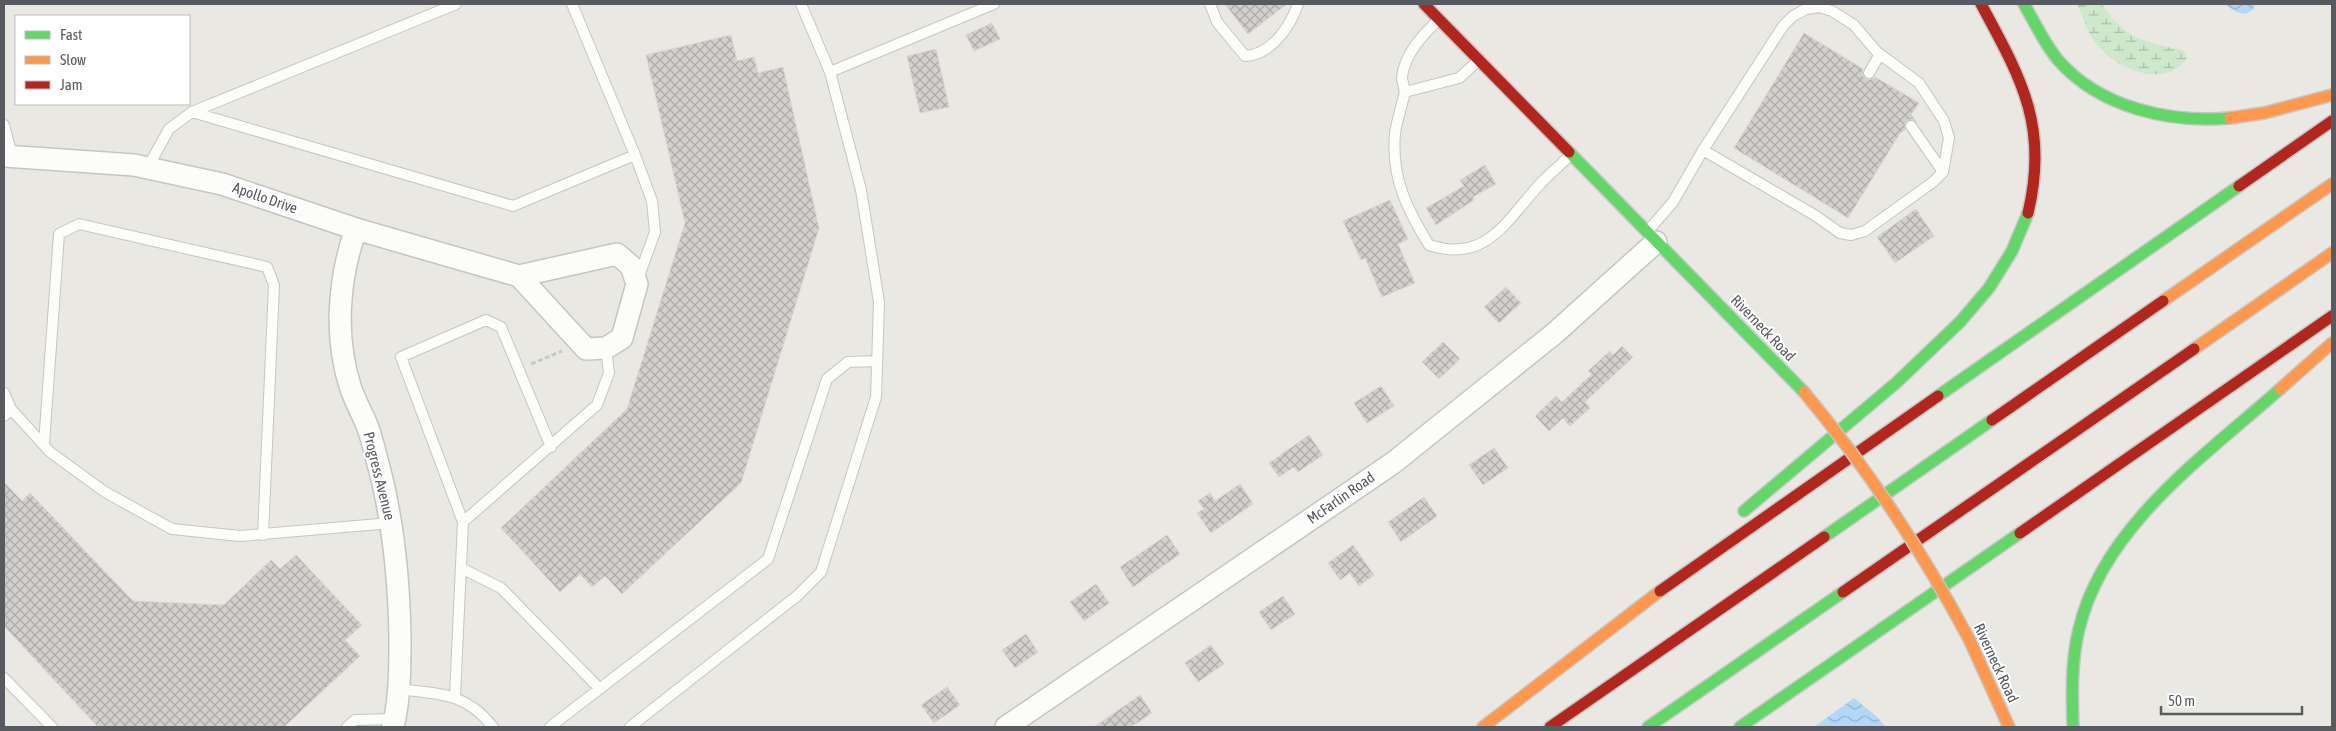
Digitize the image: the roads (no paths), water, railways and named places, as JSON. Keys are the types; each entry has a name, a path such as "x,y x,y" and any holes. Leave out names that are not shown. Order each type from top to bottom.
{"main road":[{"name":"Riverneck Road","path":"1424,4 1804,392 1843,439 1878,487 1924,558 1969,640 2009,727"},
{"path":"1733,520 1942,342 1990,287 2019,239 2032,200 2035,180 2037,160 2034,124 2022,85 1981,4"},
{"path":"2024,4 2051,51 2063,65 2109,98 2148,113 2194,118 2243,116 2296,106 2332,95"},
{"path":"1483,727 1659,591 2332,121"},
{"path":"1550,727 2332,184"},
{"path":"1648,727 2332,253"},
{"path":"1740,727 2332,316"},
{"path":"2073,727 2070,685 2074,645 2086,602 2108,558 2140,516 2161,494 2332,343"},
{"path":"1550,674 1695,552"}],"street":[{"name":"Apollo Drive","path":"8,156 148,167 222,184 356,229 519,276 617,254 631,266 636,284"},
{"name":"Progress Avenue","path":"356,229 347,255 343,277 341,333 345,364 352,390 368,428 381,473 398,571 400,669 394,723"},
{"name":"McFarlin Road","path":"1006,727 1393,463 1555,332 1651,237"},
{"path":"519,276 586,349 606,348 622,338 636,284"}],"lane":[{"path":"148,167 169,129 192,112 456,4"},
{"path":"572,4 635,155 652,201 655,232 636,284"},
{"path":"630,727 796,596 821,572 876,397 878,302 862,190 830,72 801,4"},
{"path":"830,72 994,4"},
{"path":"1210,4 1216,22 1245,56 1256,56 1268,50 1295,12 1298,4"},
{"path":"1651,237 1703,150 1784,26 1793,16 1806,9 1819,7 1838,15 1854,26 1880,54 1919,83 1944,121 1948,138 1943,172 1933,182 1865,231 1851,235 1840,233 1816,216 1703,150"},
{"path":"1439,19 1422,36 1410,56 1402,78 1405,92 1396,133 1396,173 1407,208 1429,245 1446,251 1464,250 1483,242 1501,231 1538,186 1571,154"},
{"path":"1869,73 1880,54"},
{"path":"1405,92 1459,78 1479,60"},
{"path":"192,112 513,206 635,155"},
{"path":"4,125 8,156"},
{"path":"1911,126 1943,172"},
{"path":"44,444 60,234 79,224 267,267 274,285 263,535"},
{"path":"455,696 463,522 401,357 486,320 501,327 551,446"},
{"path":"463,522 597,405 609,373 606,348"},
{"path":"550,727 768,559 827,378 848,362 877,361"},
{"path":"4,393 7,412 44,444 105,492 172,529 240,536 391,523"},
{"path":"461,568 501,588 600,689"},
{"path":"4,678 52,727"},
{"path":"398,689 455,696 486,718 493,727"},
{"path":"348,727 355,720 394,723"}],"water":[{"path":"2225,4 2256,4 2253,9 2245,14 2233,10"},
{"path":"1854,698 1886,727 1814,727"}]}
